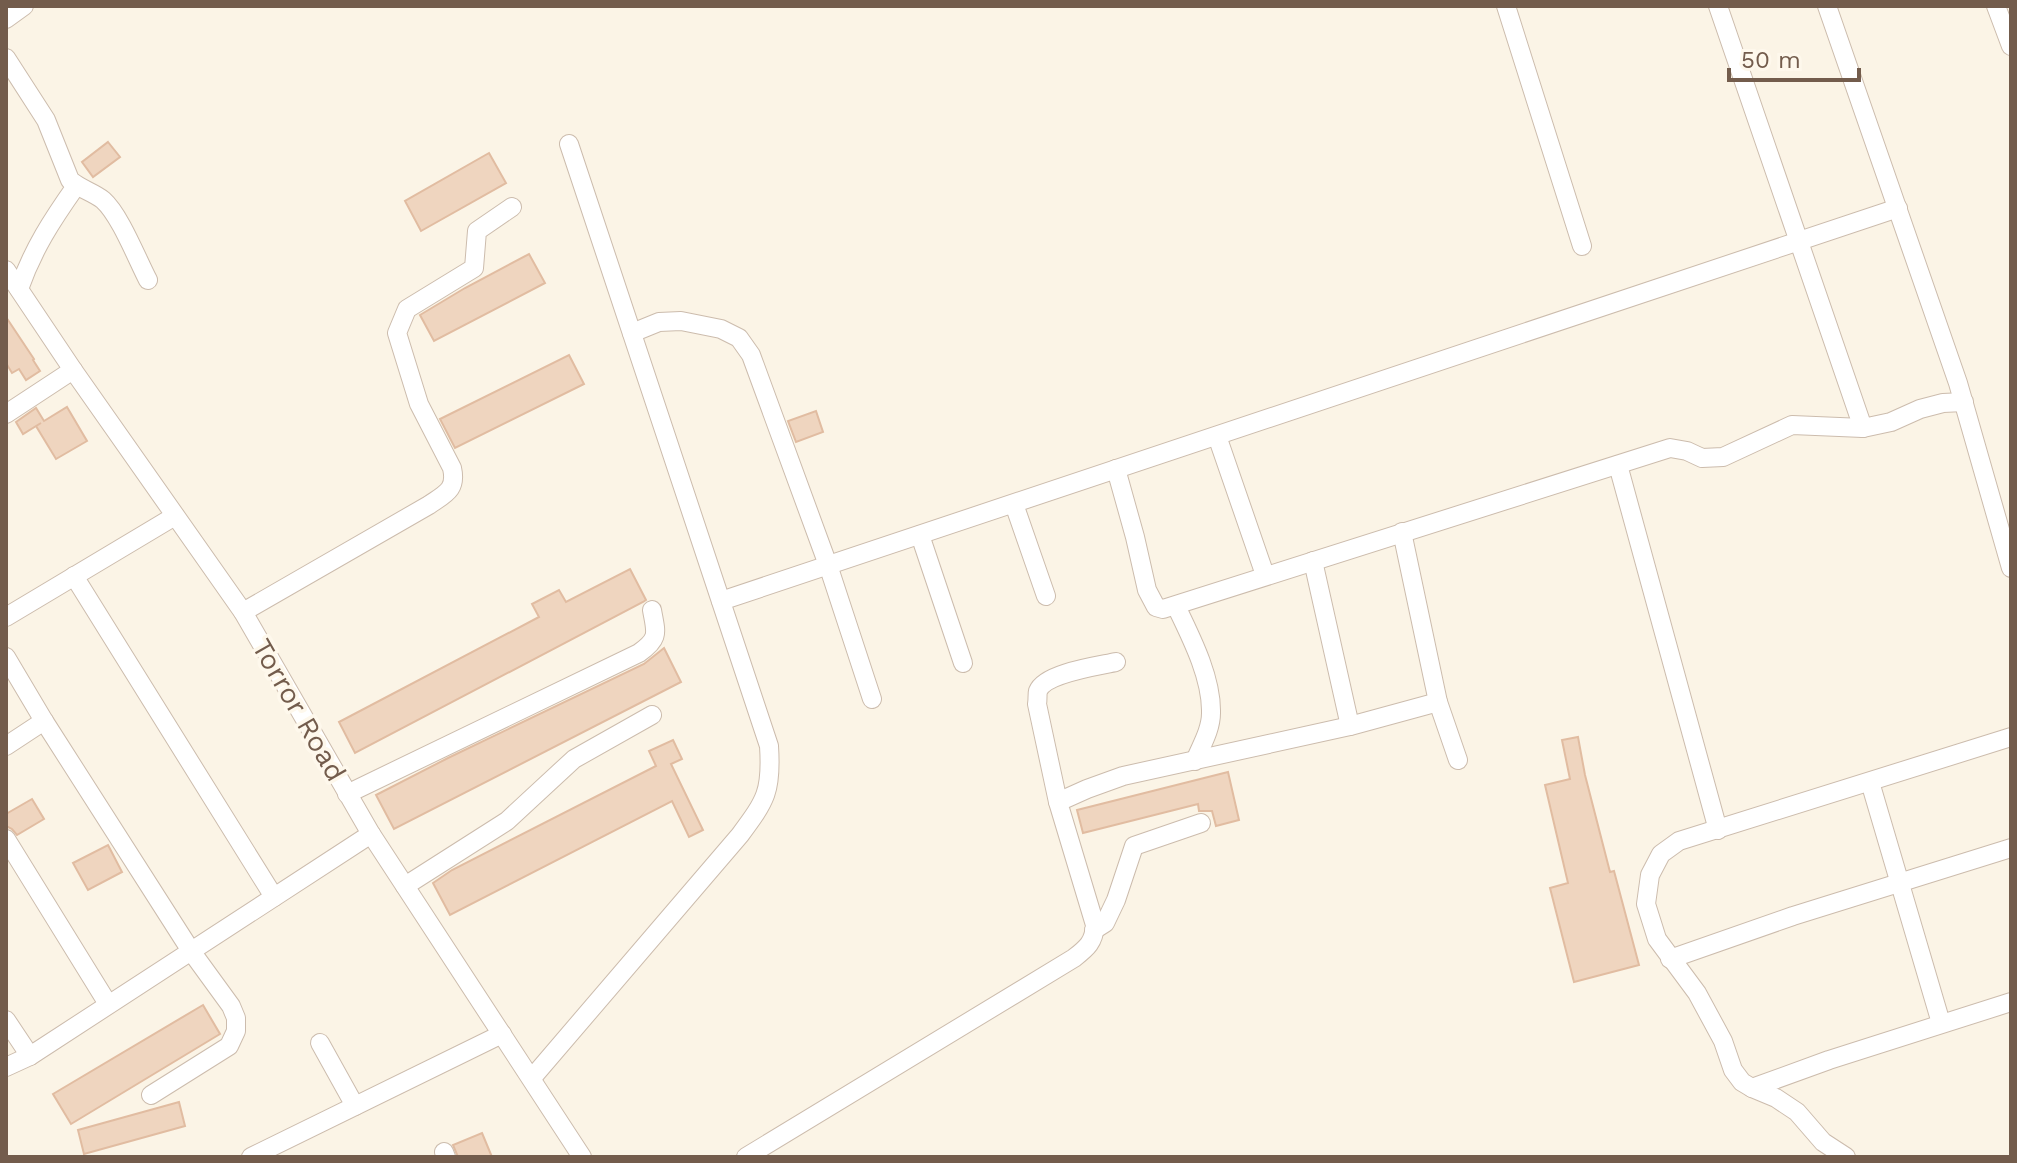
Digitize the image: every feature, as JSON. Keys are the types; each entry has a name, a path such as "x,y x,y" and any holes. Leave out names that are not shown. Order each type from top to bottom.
{"street":[{"path":"6,19 24,6"},
{"path":"1506,6 1582,246"},
{"path":"1718,6 1863,428"},
{"path":"1827,6 1964,402 2011,568"},
{"path":"1996,6 2011,46"},
{"path":"6,58 46,120 70,180 112,210 148,280"},
{"path":"532,1078 740,835 767,795 771,774 769,746 569,144"},
{"path":"19,289 29,259 76,186"},
{"path":"243,612 429,505 450,489 454,478 452,468 419,404 397,333 407,309 474,268 477,231 512,207"},
{"path":"721,601 1898,208"},
{"name":"Torror Road","path":"6,270 243,612 371,834 582,1157"},
{"path":"632,333 659,322 681,321 721,329 739,338 751,355 828,565 872,699"},
{"path":"6,414 73,370"},
{"path":"1116,469 1147,590 1156,607 1163,609 1670,448 1702,458 1723,457 1792,425 1863,428 1891,422 1943,403 1964,402"},
{"path":"1217,436 1265,575"},
{"path":"1618,465 1718,830"},
{"path":"1014,504 1046,596"},
{"path":"6,617 175,516"},
{"path":"1402,532 1438,702 1458,760"},
{"path":"920,535 963,663"},
{"path":"1313,561 1350,726"},
{"path":"74,576 274,897"},
{"path":"1176,606 1193,641 1210,691 1211,715 1195,761"},
{"path":"347,794 639,653 651,644 656,634 652,610"},
{"path":"6,657 236,1018 236,1031 229,1046 151,1095"},
{"path":"746,1157 1088,947 1094,937 1091,910 1058,802 1037,704 1039,689 1044,682 1116,662"},
{"path":"1058,802 1123,776 1350,726 1438,702"},
{"path":"405,886 507,821 574,759 652,715"},
{"path":"6,746 44,721"},
{"path":"1846,1157 1823,1142 1797,1112 1742,1082 1733,1070 1723,1041 1697,993 1657,939 1646,904 1650,875 1661,854 1679,841 2011,737"},
{"path":"1870,782 1941,1023"},
{"path":"1094,930 1105,923 1116,900 1134,846 1201,823"},
{"path":"6,1067 30,1056 371,834"},
{"path":"6,839 108,1004"},
{"path":"1670,959 1793,916 2011,848"},
{"path":"1752,1088 2011,1002"},
{"path":"6,1020 30,1056"},
{"path":"251,1157 502,1034"},
{"path":"320,1043 355,1106"}],"building":[{"path":"108,142 120,157 93,177 82,162"},
{"path":"489,153 506,183 421,231 405,201"},
{"path":"529,254 545,283 434,341 420,315"},
{"path":"6,317 40,371 26,380 19,369 12,373 6,363"},
{"path":"569,355 584,384 455,448 440,419"},
{"path":"67,407 87,441 56,459 36,426 23,434 16,422 36,408 44,421"},
{"path":"816,411 823,432 796,442 788,421"},
{"path":"630,569 646,600 355,753 339,722 539,617 532,604 559,590 566,602"},
{"path":"664,648 681,682 394,829 376,795 644,664"},
{"path":"1578,737 1610,872 1614,871 1639,965 1574,982 1550,888 1568,883 1545,785 1570,779 1562,740"},
{"path":"673,740 682,759 671,764 703,830 689,837 672,801 450,915 433,883 452,870 656,766 649,751"},
{"path":"1228,772 1239,820 1216,826 1212,811 1199,811 1198,804 1083,833 1077,810"},
{"path":"32,799 44,819 17,835 6,826 6,814"},
{"path":"108,845 122,872 88,890 73,863"},
{"path":"203,1005 220,1034 71,1124 53,1094"},
{"path":"179,1102 185,1126 84,1154 78,1130"},
{"path":"482,1133 492,1157 458,1157 453,1145"}]}
